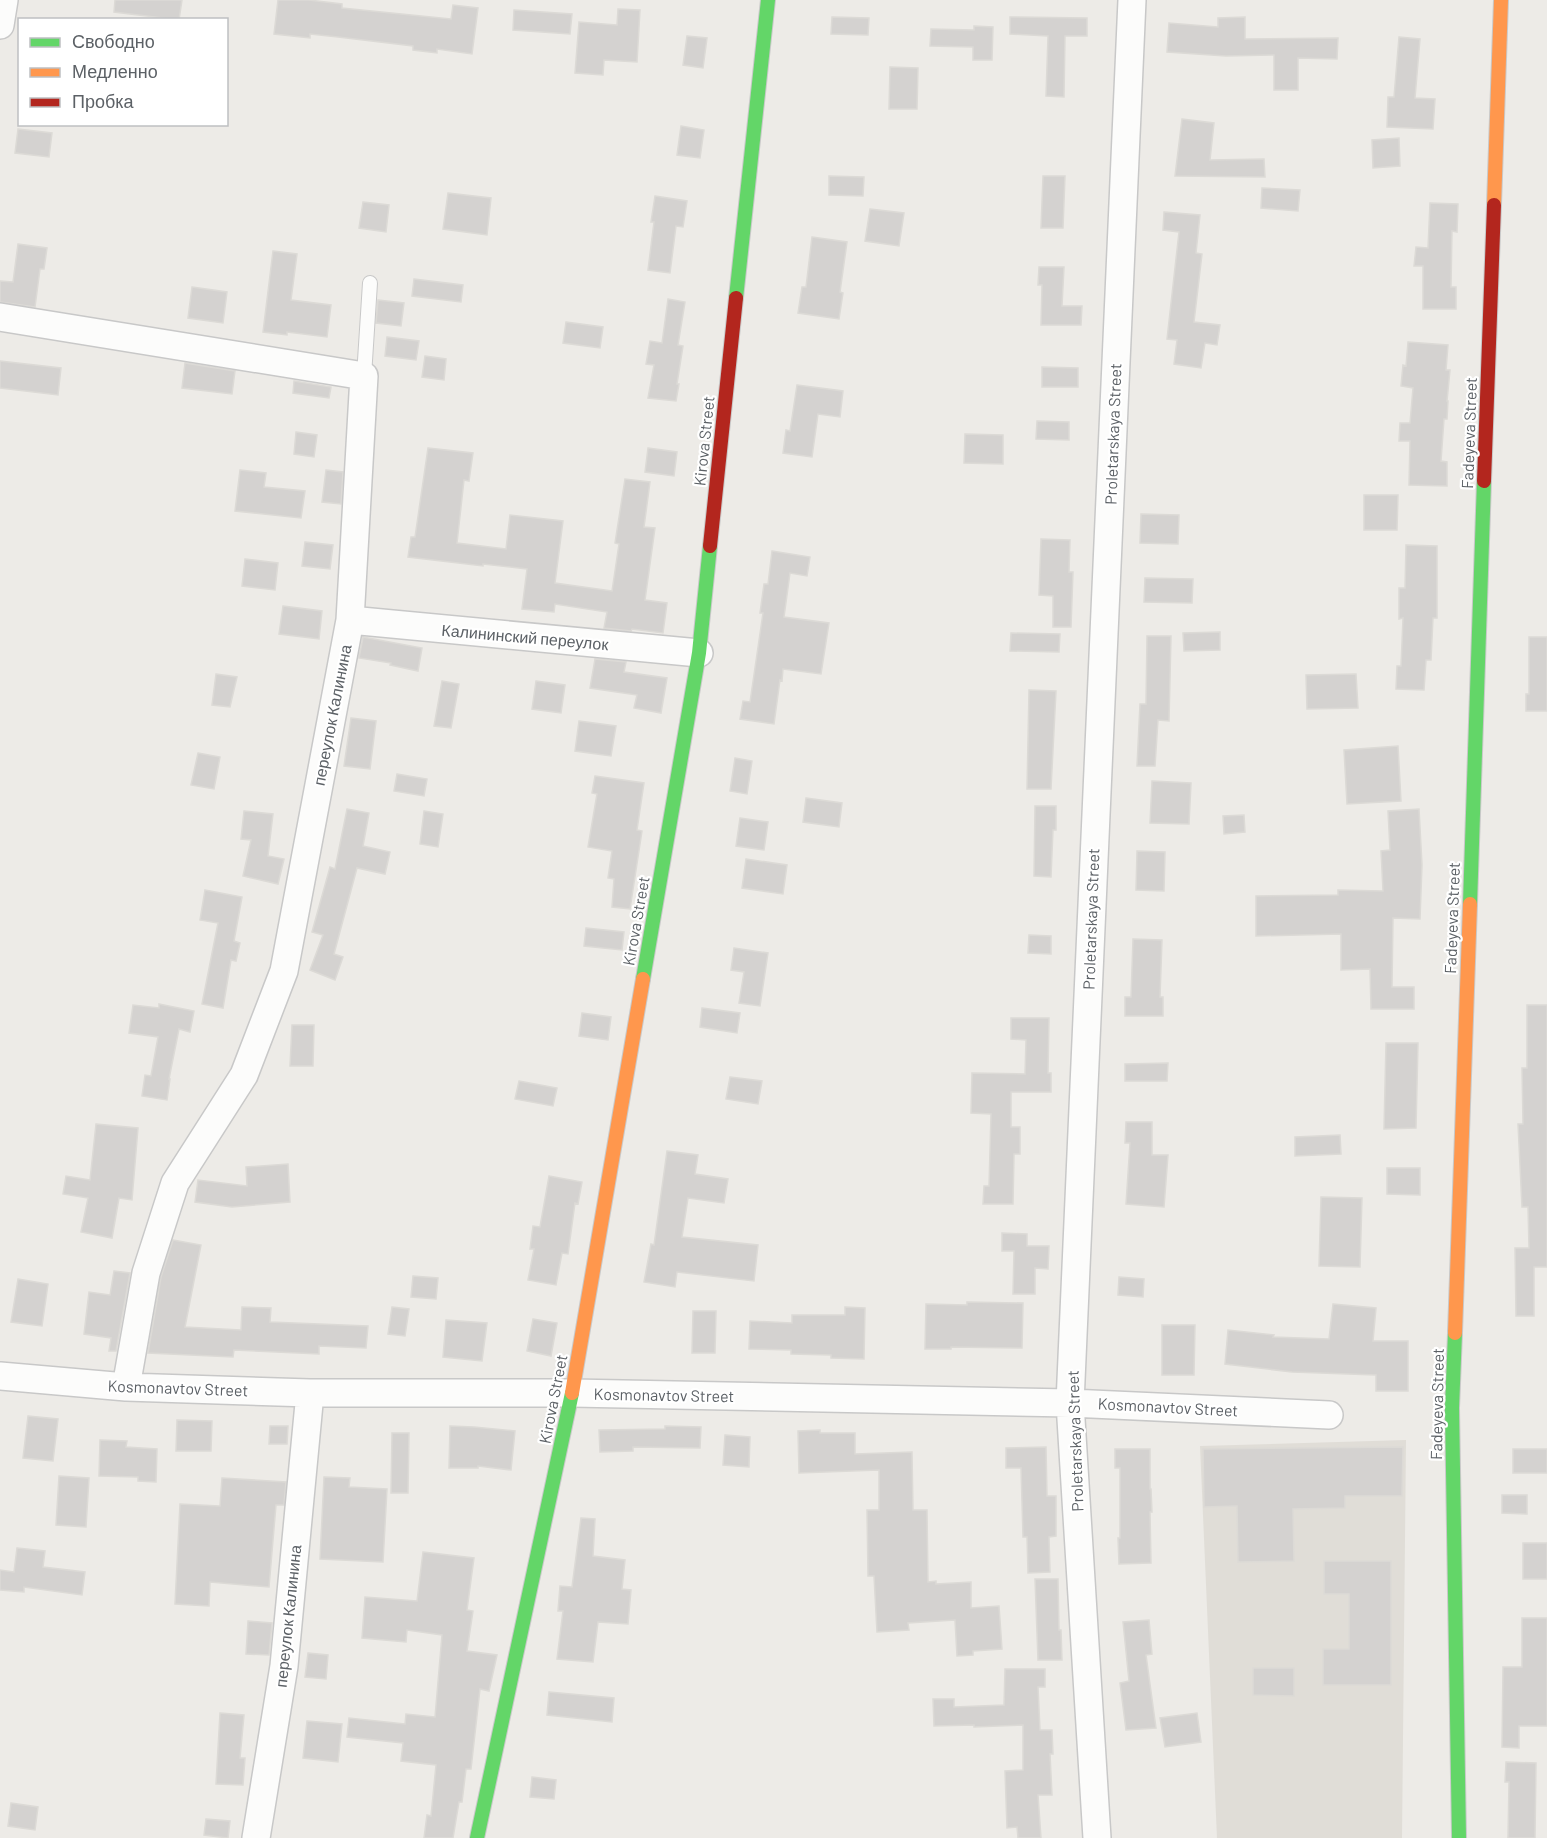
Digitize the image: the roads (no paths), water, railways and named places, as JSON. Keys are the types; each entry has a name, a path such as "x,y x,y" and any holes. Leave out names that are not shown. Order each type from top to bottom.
{"street":[{"path":"0,25 4,0"},
{"name":"Kirova Street","path":"477,1838 572,1393 699,653 768,0"},
{"name":"Proletarskaya Street","path":"1097,1838 1070,1403 1132,0"},
{"name":"Fadeyeva Street","path":"1459,1838 1452,1408 1501,0"},
{"path":"0,317 364,376"},
{"name":"переулок Калинина","path":"126,1387 146,1273 175,1183 244,1075 284,971 350,620 364,376"},
{"name":"Калининский переулок","path":"350,620 699,653"},
{"name":"Kosmonavtov Street","path":"0,1376 126,1387 310,1393 572,1393 1070,1403 1329,1414"},
{"name":"переулок Калинина","path":"256,1838 284,1666 310,1393"}],"lane":[{"path":"364,376 370,283"}]}
